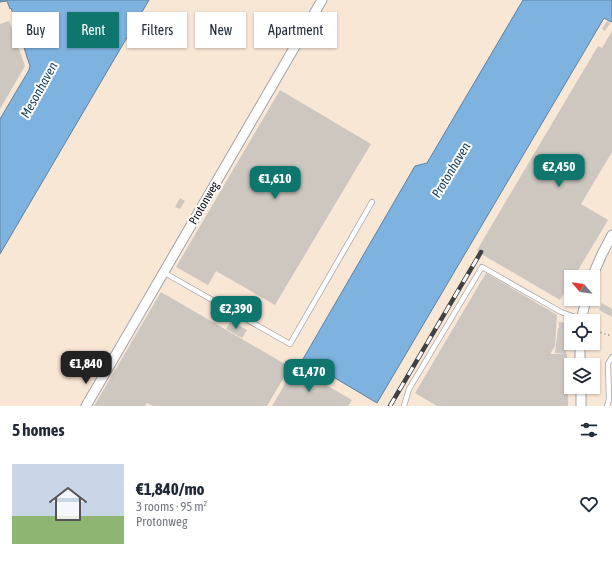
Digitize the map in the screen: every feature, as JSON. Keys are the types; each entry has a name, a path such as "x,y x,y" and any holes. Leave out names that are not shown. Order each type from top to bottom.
{"street":[{"name":"Protonweg","path":"86,406 322,0"},
{"path":"595,270 612,235"},
{"path":"581,394 581,406"}],"lane":[{"path":"163,272 290,344 372,202"},
{"path":"404,406 409,388 482,267 566,314"},
{"path":"607,406 609,400 608,364 612,357"}],"path":[{"path":"600,332 612,336"}],"shaded area":[{"path":"5,0 7,1 12,12 12,48 24,48 30,66 0,119 0,2"},
{"path":"149,0 523,0 427,163 415,166 303,358 377,403 604,18 611,22 612,21 612,406 0,406 0,254 127,38 127,48 187,48 187,12 142,12"}],"water":[{"name":"Mesonhaven","path":"0,0 149,0 142,12 127,12 127,38 0,254 0,119 29,70 30,66 24,48 59,48 59,12 12,12 7,1 0,2"},
{"name":"Protonhaven","path":"523,0 612,0 612,21 611,22 604,18 377,403 303,359 415,166 427,163"}],"building":[{"path":"9,21 12,29 12,48 19,48 25,66 0,109 0,24"},
{"path":"607,21 610,23 605,31 602,29"},
{"path":"612,31 612,152 581,204 608,220 578,270 564,270 564,293 560,300 477,250 598,46 602,48"},
{"path":"280,90 371,144 275,305 216,271 208,285 176,267"},
{"path":"180,198 185,201 180,209 175,207"},
{"path":"486,273 557,315 555,346 550,354 567,354 567,358 564,358 564,394 568,394 568,406 437,406 415,393"},
{"path":"161,292 290,367 267,406 153,406 147,403 145,406 94,406"},
{"path":"602,303 612,309 612,317 599,310"},
{"path":"231,321 247,330 242,338 226,329"},
{"path":"559,322 564,323 564,350 566,350 566,354 555,353"},
{"path":"295,367 352,400 348,406 272,406"}],"railway":[{"path":"390,406 481,252"}]}
